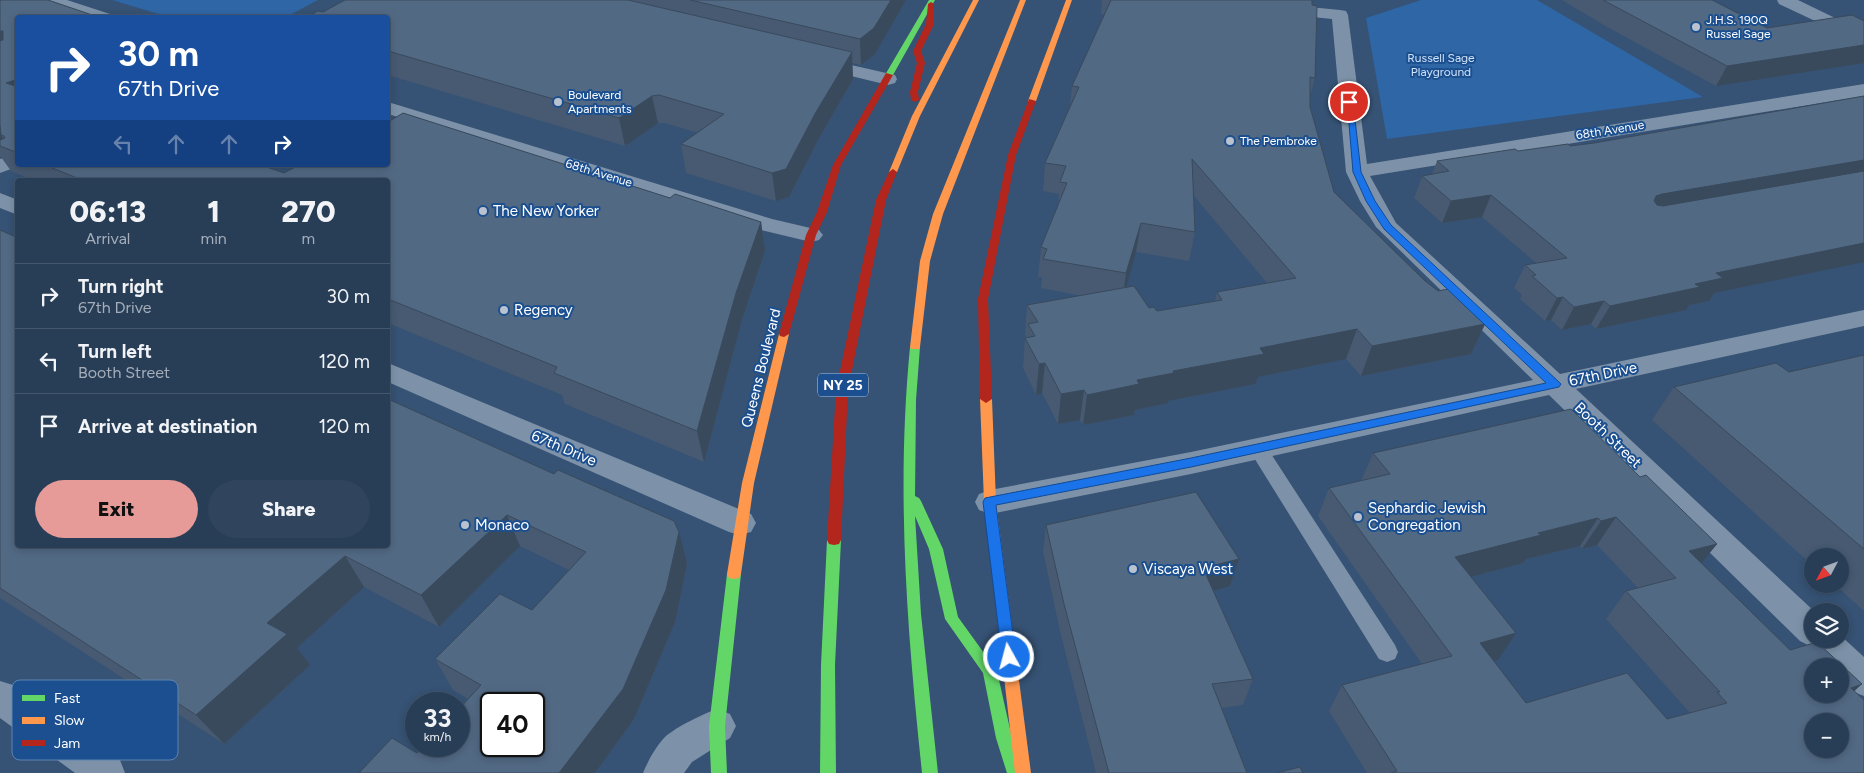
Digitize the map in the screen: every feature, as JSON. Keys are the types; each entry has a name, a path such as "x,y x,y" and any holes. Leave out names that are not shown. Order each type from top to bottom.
{"main road":[{"name":"NY 25","path":"828,773 828,665 842,390 877,214 916,116 976,0"},
{"path":"930,773 920,677 907,483 910,389 925,261 938,214 1023,0"},
{"path":"1023,773 990,502 983,299 1012,155 1069,0"},
{"path":"916,116 914,92 921,63 917,51 930,24 932,2"},
{"name":"Queens Boulevard","path":"719,773 717,726 740,523 770,386 811,235 822,212 837,165 932,2"},
{"path":"907,483 936,549 952,619 990,671 1004,738 1016,773"}],"street":[{"path":"51,0 95,15"},
{"path":"1784,0 1860,34"},
{"name":"Booth Street","path":"1262,7 1340,15 1357,172 1371,201 1387,227 1555,384 1804,623"},
{"path":"800,58 888,79"},
{"name":"68th Avenue","path":"1357,172 1864,90"},
{"name":"68th Avenue","path":"390,109 765,224 811,235"},
{"path":"0,167 15,161"},
{"path":"0,200 15,207"},
{"name":"67th Drive","path":"990,502 1257,448 1864,318"},
{"name":"67th Drive","path":"390,373 740,523"},
{"path":"1830,648 1864,680"},
{"path":"0,697 12,706"},
{"path":"662,773 679,750 717,726"},
{"path":"88,760 106,773"}],"lane":[{"path":"1257,448 1387,652"}],"green space":[{"path":"112,0 318,0 290,15 162,15"},
{"name":"Russell Sage Playground","path":"1421,0 1537,0 1703,97 1387,139 1366,18"}],"building":[{"path":"0,0 48,0 92,15 15,15 15,80 6,83 15,86 15,152 0,146 0,140 5,138 1,135 0,124 0,41 3,40 3,31 0,31"},
{"path":"345,0 628,0 852,52 816,112 786,169 772,173 681,144 724,114 659,95 652,96 619,118 390,52 390,15 311,15 318,11 323,12"},
{"path":"690,0 891,0 874,28 860,39"},
{"path":"1111,0 1312,0 1312,5 1317,6 1315,78 1310,77 1310,107 1334,192 1425,281 1438,291 1448,289 1485,324 1372,346 1357,329 1260,348 1264,354 1173,371 1174,373 1137,380 1139,384 1087,395 1084,390 1061,394 1045,363 1039,364 1025,338 1035,336 1028,324 1038,322 1027,305 1134,286 1149,308 1153,307 1157,311 1222,300 1217,292 1296,278 1192,159 1195,232 1141,223 1126,273 1043,259 1047,249 1041,247 1067,183 1060,182 1066,166 1045,163 1079,87 1072,86"},
{"path":"1603,0 1712,0 1767,28 1852,15 1864,21 1864,45 1727,66"},
{"path":"1864,96 1864,160 1662,194 1656,196 1654,201 1657,205 1663,206 1864,171 1864,243 1716,273 1723,278 1695,284 1700,287 1610,306 1604,301 1574,307 1563,297 1557,298 1532,276 1536,275 1525,265 1567,258 1491,195 1451,201 1422,176 1449,171 1437,161 1515,149 1518,151 1568,144 1570,146 1594,143"},
{"path":"403,113 670,198 675,194 761,222 736,293 697,431 554,373 557,367 390,300 390,178 77,178 50,167 267,167 284,173 295,167 390,167 390,121"},
{"path":"0,230 15,237 15,548 390,548 390,400 554,474 558,470 674,521 679,532 666,590 623,689 559,773 359,773 392,738 405,746 405,757 470,757 470,697 481,685 435,659 500,594 532,610 586,552 507,515 421,595 345,556 267,623 287,634 196,715 178,703 178,680 142,680 0,588"},
{"path":"1864,355 1864,549 1674,387 1776,363 1789,372"},
{"path":"1571,409 1640,477 1646,475 1717,544 1689,551 1790,650 1804,646 1804,648 1823,648 1834,658 1804,658 1804,703 1849,703 1849,672 1862,684 1851,688 1864,700 1864,773 1391,773 1397,771 1342,685 1452,656 1329,488 1390,474 1373,453","holes":["1616,517 1676,578 1626,591 1720,692 1717,692 1727,703 1667,719 1627,673 1526,703 1480,643 1516,633 1455,557 1598,518 1601,521"]},
{"path":"1196,492 1239,559 1203,568 1253,679 1212,684 1247,773 1109,773 1064,604 1046,525"},
{"path":"1300,767 1303,773 1277,773"}],"traffic: fast":[{"path":"889,75 932,0"},
{"path":"915,347 910,400 908,506 914,614 930,773"},
{"path":"915,501 936,549 952,619 990,671 1004,738 1015,773"},
{"path":"828,773 828,665 834,540"},
{"path":"719,773 717,726 734,574"}],"traffic: slow":[{"path":"893,172 916,116 976,0"},
{"path":"915,347 925,261 938,214 1023,0"},
{"path":"1032,101 1069,0"},
{"path":"734,574 748,483 784,334"},
{"path":"986,399 990,502 1023,773"}],"traffic: jam":[{"path":"915,100 914,92 921,63 917,51 930,24 931,4"},
{"path":"784,334 811,235 822,212 837,165 889,75"},
{"path":"986,399 983,299 1012,155 1032,101"},
{"path":"834,540 842,390 881,200 893,172"}],"place":[{"name":"J.H.S. 190Q Russel Sage","path":"1696,27"},
{"name":"Boulevard Apartments","path":"558,102"},
{"name":"The Pembroke","path":"1230,141"},
{"name":"The New Yorker","path":"483,211"},
{"name":"Regency","path":"504,310"},
{"name":"Sephardic Jewish Congregation","path":"1358,517"},
{"name":"Monaco","path":"465,525"},
{"name":"Viscaya West","path":"1133,569"}],"route":[{"path":"1009,657 990,502 1191,463 1555,384 1387,227 1371,201 1357,172 1349,102"}]}
